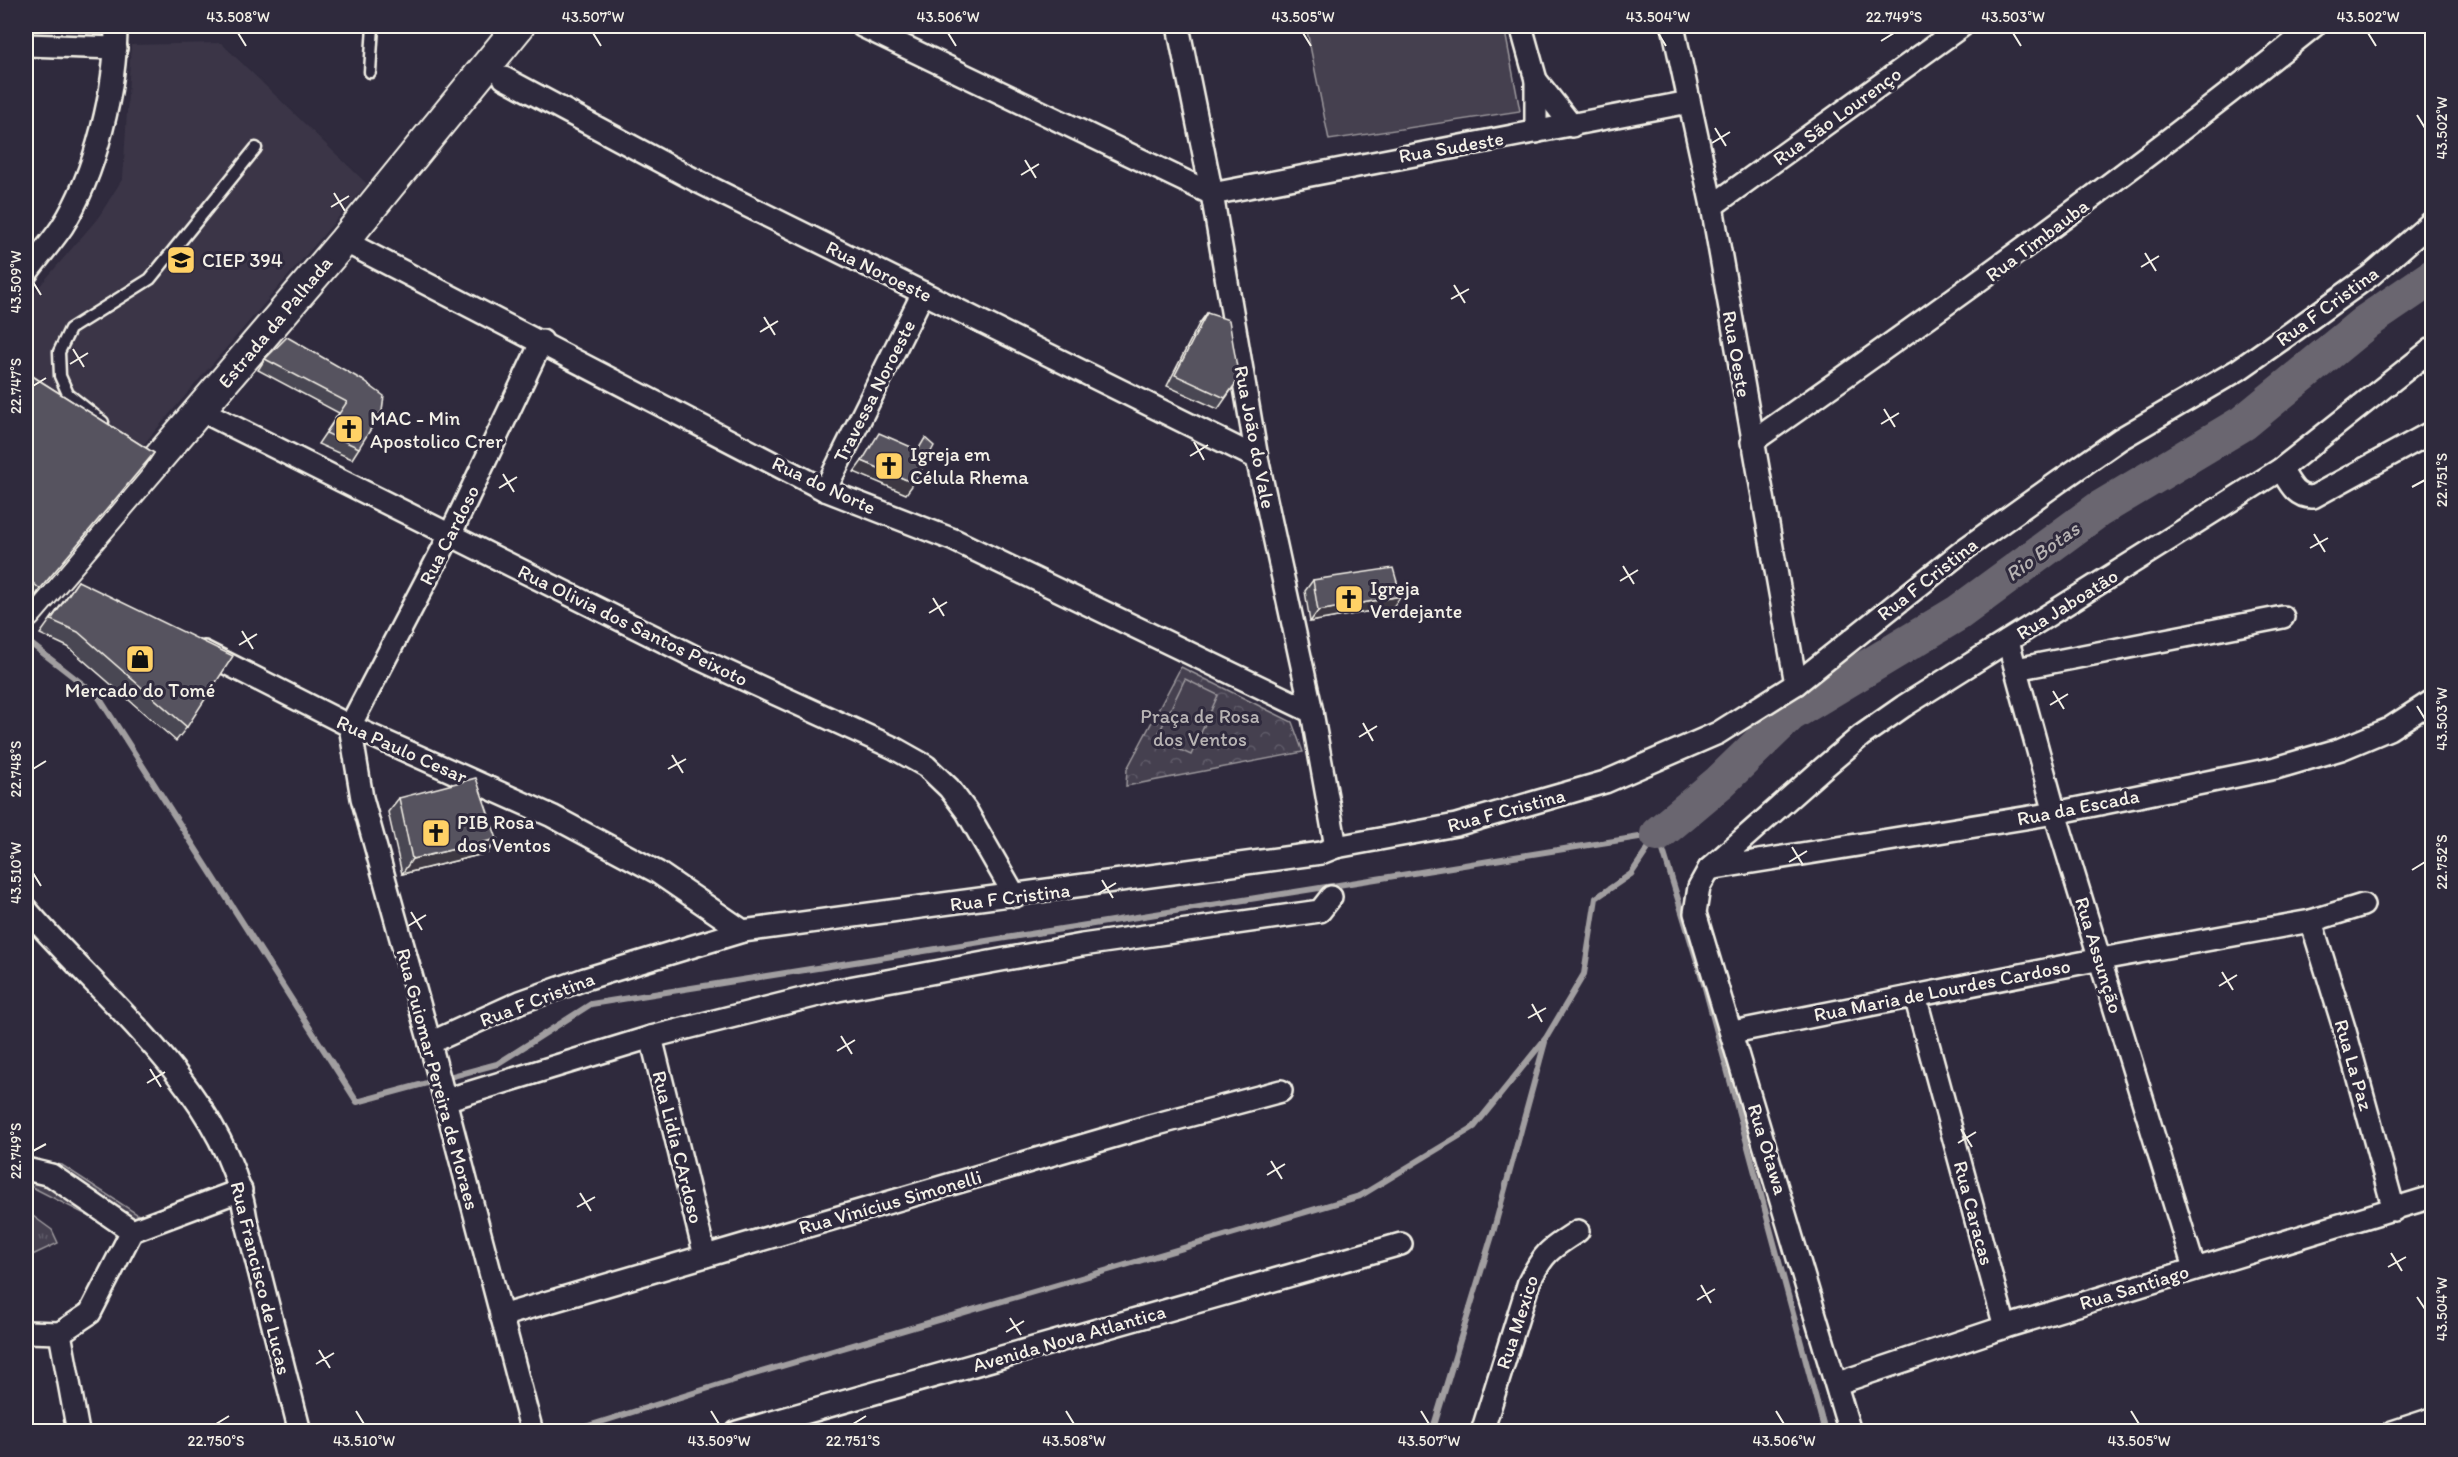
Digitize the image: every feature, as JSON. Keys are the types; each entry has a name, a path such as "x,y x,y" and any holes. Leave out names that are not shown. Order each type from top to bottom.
{"main road":[{"name":"Estrada da Palhada","path":"26,610 66,583 151,461 200,410 344,241 519,26"}],"street":[{"path":"26,274 62,226 97,153 116,48 116,26"},
{"path":"862,26 1212,194"},
{"name":"Rua João do Vale","path":"1178,26 1212,194 1257,458 1312,712 1336,847"},
{"path":"1521,26 1536,80 1536,132"},
{"name":"Rua Oeste","path":"1673,26 1712,206 1796,684"},
{"name":"Rua São Lourenço","path":"1712,206 1962,26"},
{"name":"Rua Timbauba","path":"1752,442 1992,274 2201,116 2313,26"},
{"path":"26,45 116,48"},
{"name":"Rua Noroeste","path":"504,78 695,180 1257,458"},
{"path":"1536,80 1572,126"},
{"name":"Rua Sudeste","path":"1212,194 1689,102"},
{"name":"Rua F Cristina","path":"431,1048 520,1002 743,931 1321,853 1336,847 1456,825 1605,782 1718,733 1796,684 1965,549 2120,439 2263,353 2371,275 2433,222"},
{"name":"Rua do Norte","path":"344,241 542,341 825,489 954,540 1312,712"},
{"name":"Travessa Noroeste","path":"825,489 923,293"},
{"name":"Rua Cardoso","path":"350,726 450,535 542,341"},
{"name":"Rua Jaboatão","path":"1710,869 1861,736 2280,469 2433,349"},
{"name":"Rua Olivia dos Santos Peixoto","path":"200,410 695,657 894,748 926,766 949,788 967,812 1015,896"},
{"path":"2280,469 2297,494 2305,498 2313,497 2433,432"},
{"path":"2016,669 2283,617"},
{"name":"Rua Assunção","path":"2008,641 2055,813 2194,1268"},
{"name":"Rua Paulo Cesar","path":"182,642 350,726 552,816 657,872 743,931"},
{"name":"Rua da Escada","path":"1710,869 2055,813 2308,759 2389,729 2433,701"},
{"name":"Rua Guiomar Pereira de Moraes","path":"350,726 362,798 444,1096 530,1425"},
{"name":"Rua Otawa","path":"1710,869 1699,887 1695,913 1733,1032 1838,1383 1850,1431"},
{"path":"444,1096 651,1037 838,990 1093,944 1320,911 1331,897"},
{"name":"Rua Maria de Lourdes Cardoso","path":"1733,1032 2101,959 2311,921 2363,905"},
{"name":"Rua Francisco de Lucas","path":"26,909 180,1076 217,1133 242,1190 246,1219 300,1431"},
{"name":"Rua La Paz","path":"2311,921 2346,1030 2394,1210"},
{"name":"Rua Caracas","path":"1915,996 2005,1327"},
{"name":"Rua Lidia CArdoso","path":"651,1037 705,1256"},
{"name":"Rua Vinícius Simonelli","path":"501,1316 1146,1127 1281,1091"},
{"path":"26,1169 51,1175 126,1226"},
{"path":"126,1226 242,1190"},
{"name":"Rua Santiago","path":"1838,1383 2005,1327 2433,1197"},
{"path":"26,1332 60,1333 90,1313 126,1226"},
{"name":"Rua Mexico","path":"1482,1431 1529,1282 1537,1264 1544,1253 1578,1231"},
{"name":"Avenida Nova Atlantica","path":"737,1431 1401,1244"},
{"path":"60,1333 78,1431"},
{"path":"2392,1431 2433,1419"}],"lane":[{"path":"370,72 373,26"},
{"path":"113,431 68,394 60,376 59,352 70,329 137,290 150,279 256,148"}],"shaded area":[{"name":"CIEP 394","path":"221,43 367,184 124,467 26,397 26,302 98,218 123,178 131,45"}],"green space":[{"path":"1306,26 1504,26 1520,111 1329,140"},
{"name":"Praça de Rosa dos Ventos","path":"1181,667 1292,722 1303,752 1126,786 1127,769"},
{"path":"1185,679 1218,695 1191,755 1156,739"},
{"path":"26,1159 62,1165 140,1216 110,1227 26,1184"},
{"path":"26,1211 52,1230 58,1243 26,1258"}],"building":[{"path":"1207,313 1229,320 1239,379 1225,398 1175,375"},
{"path":"287,337 362,380 384,396 382,411 359,448 326,433 347,402 265,359"},
{"path":"26,372 154,453 40,589 26,577"},
{"name":"Igreja em Célula Rhema","path":"879,433 918,450 925,438 934,446 914,483 862,461"},
{"path":"1393,568 1401,596 1318,611 1313,580"},
{"name":"Mercado do Tomé","path":"78,581 233,656 187,727 78,632 51,620"},
{"name":"PIB Rosa dos Ventos","path":"476,778 497,839 412,859 399,798"}],"waterway":[{"name":"Rio Botas","path":"1658,834 1720,782 1790,714 1958,613 2098,510 2243,423 2366,322 2432,277"},
{"path":"26,640 98,696 357,1102 497,1064 591,1004 1658,834"},
{"path":"1658,834 1704,984 1825,1432"},
{"path":"569,1432 741,1378 1360,1196 1474,1127 1546,1038 1584,974 1596,898 1631,874 1658,834"},
{"path":"1432,1432 1494,1229 1545,1042"}],"place":[{"name":"CIEP 394","path":"181,260"},
{"name":"MAC - Min Apostolico Crer","path":"349,429"},
{"name":"Igreja em Célula Rhema","path":"889,466"},
{"name":"Igreja Verdejante","path":"1349,599"},
{"name":"Mercado do Tomé","path":"140,659"},
{"name":"PIB Rosa dos Ventos","path":"436,833"}]}
